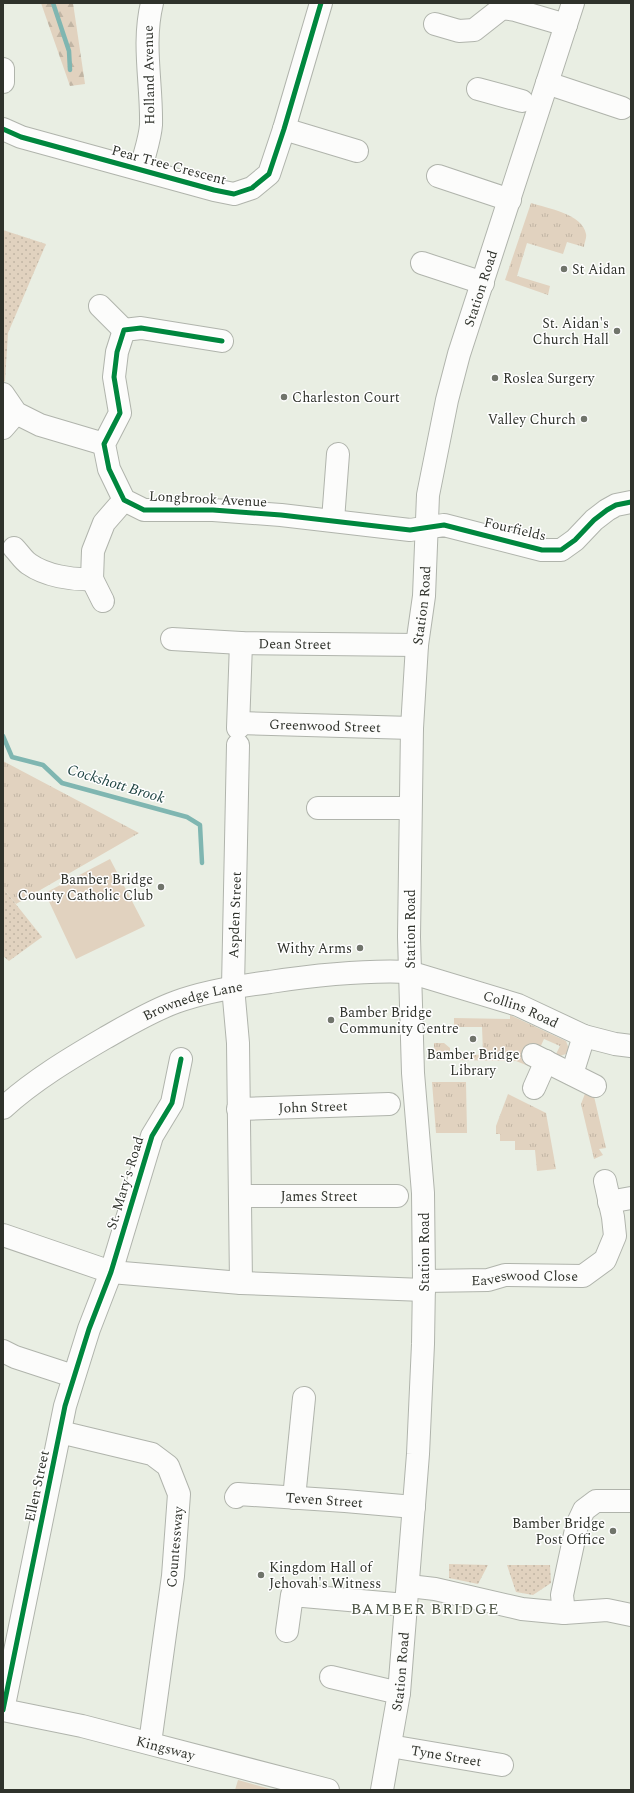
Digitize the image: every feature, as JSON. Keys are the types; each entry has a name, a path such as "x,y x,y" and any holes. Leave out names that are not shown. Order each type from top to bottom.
{"street":[{"name":"Holland Avenue","path":"141,169 151,127 151,106 147,67 147,22 152,3"},
{"name":"Pear Tree Crescent","path":"3,129 20,137 234,194 252,188 269,174 284,129 321,3"},
{"name":"Station Road","path":"382,1790 399,1693 418,1446 424,1285 423,1193 413,1073 409,972 412,728 417,645 424,596 428,495 447,400 459,354 573,3"},
{"path":"435,24 459,31 474,30 502,8 515,10 566,25"},
{"path":"3,69 3,82"},
{"path":"547,83 622,108"},
{"path":"478,89 522,101"},
{"path":"284,129 357,151"},
{"path":"438,176 510,200"},
{"path":"422,263 483,283"},
{"path":"100,306 124,330"},
{"path":"124,330 141,328 222,341"},
{"path":"103,601 92,579 93,551 104,523 124,500 109,469 104,444 120,414 114,377 117,352 124,330"},
{"path":"3,394 10,420 40,425 104,444"},
{"path":"333,520 338,454"},
{"name":"Longbrook Avenue","path":"124,500 144,510 213,510 333,520 410,530 426,527"},
{"name":"Fourfields","path":"426,527 444,525 542,550 561,550 576,540 594,520 608,510 616,505 631,502"},
{"path":"14,548 29,564 47,573 77,580 92,579"},
{"name":"Dean Street","path":"172,639 241,643 417,645"},
{"name":"Aspden Street","path":"241,643 233,987 238,1044 241,1283"},
{"name":"Greenwood Street","path":"238,732 412,728"},
{"path":"318,808 410,808"},
{"name":"Brownedge Lane","path":"3,1108 46,1074 127,1025 174,1002 233,987 315,976 366,971 409,972"},
{"name":"Collins Road","path":"409,972 518,1005 584,1036 614,1044 631,1046"},
{"path":"572,1074 584,1036"},
{"path":"534,1088 539,1058 595,1086"},
{"name":"St. Mary's Road","path":"110,1272 152,1136 172,1103 181,1059"},
{"name":"John Street","path":"238,1109 389,1104"},
{"name":"Eaveswood Close","path":"424,1285 488,1280 505,1276 583,1276 605,1260 616,1236 605,1181"},
{"name":"James Street","path":"240,1196 397,1196"},
{"path":"609,1202 631,1198"},
{"path":"3,1235 110,1272 241,1283 424,1285"},
{"name":"Ellen Street","path":"3,1710 60,1432 73,1376 110,1272"},
{"path":"3,1351 15,1357 73,1376"},
{"path":"294,1498 304,1398"},
{"name":"Countessway","path":"60,1432 152,1454 168,1466 179,1494 172,1576 150,1743"},
{"name":"Teven Street","path":"236,1497 238,1494 414,1507"},
{"path":"564,1613 562,1595 577,1525 584,1510 596,1501 631,1501"},
{"path":"287,1631 292,1595 407,1595 435,1588 522,1609 564,1613 607,1610 631,1614"},
{"path":"330,1677 399,1693"},
{"name":"Kingsway","path":"3,1710 82,1726 328,1790"},
{"name":"Tyne Street","path":"390,1746 502,1765"}],"green space":[{"path":"41,3 73,3 85,84 70,86"},
{"path":"531,203 555,210 571,217 578,221 586,234 584,247 567,242 563,254 527,243 517,276 550,286 548,295 505,280"},
{"path":"3,230 46,244 8,333 5,381 3,383"},
{"path":"3,761 139,833 16,904 3,888"},
{"path":"110,859 145,926 76,959 45,893"},
{"path":"3,888 42,937 9,961 3,956"},
{"path":"510,1015 566,1041 569,1049 566,1054 554,1058 560,1046 544,1039 538,1052 536,1069 516,1061 454,1060 454,1052 474,1052 475,1055 485,1054 483,1052 482,1027 454,1027 454,1018 510,1019"},
{"path":"434,1043 444,1043 450,1048 450,1060 434,1059"},
{"path":"432,1082 466,1082 467,1133 436,1133"},
{"path":"586,1091 593,1092 606,1148 599,1149 603,1155 594,1159 581,1104"},
{"path":"508,1094 546,1113 556,1169 537,1171 535,1150 515,1150 515,1141 500,1141 500,1134 496,1134 496,1126"},
{"path":"449,1564 488,1565 478,1584 449,1578"},
{"path":"507,1565 550,1565 551,1583 533,1595 516,1592"},
{"path":"238,1780 274,1790 235,1790"}],"waterway":[{"path":"53,3 69,51 70,70"},
{"name":"Cockshott Brook","path":"3,736 12,757 43,765 62,783 187,817 200,825 202,863"}],"cycle path":[{"path":"3,129 21,137 214,190 234,194 252,188 269,174 284,129 321,3"},
{"path":"222,341 141,328 124,330 117,352 114,377 120,413 104,444 109,469 124,500 144,510 213,510 281,515 410,530 444,525 542,550 561,550 575,540 594,520 607,510 616,505 631,502"},
{"path":"3,1710 65,1406 89,1329 111,1272 152,1136 172,1103 181,1059"}],"place":[{"name":"St Aidan","path":"564,269"},
{"name":"St. Aidan's Church Hall","path":"617,331"},
{"name":"Roslea Surgery","path":"495,378"},
{"name":"Charleston Court","path":"284,397"},
{"name":"Valley Church","path":"584,419"},
{"name":"Bamber Bridge County Catholic Club","path":"161,887"},
{"name":"Withy Arms","path":"360,948"},
{"name":"Bamber Bridge Community Centre","path":"331,1020"},
{"name":"Bamber Bridge Library","path":"473,1039"},
{"name":"Bamber Bridge Post Office","path":"613,1531"},
{"name":"Kingdom Hall of Jehovah's Witness","path":"261,1575"}],"district":[{"name":"BAMBER BRIDGE","path":"425,1609"}]}
